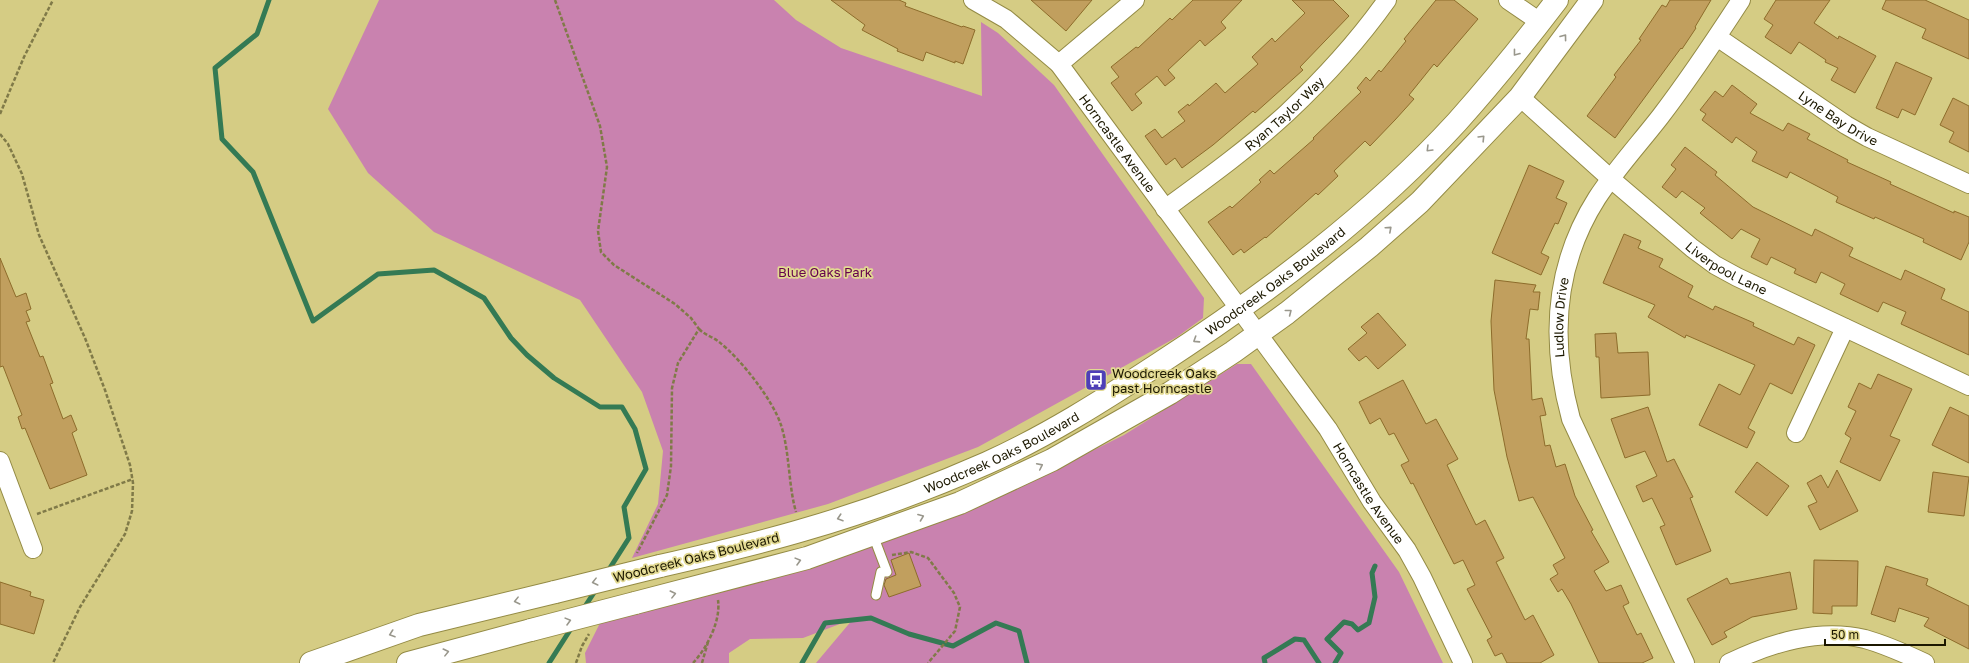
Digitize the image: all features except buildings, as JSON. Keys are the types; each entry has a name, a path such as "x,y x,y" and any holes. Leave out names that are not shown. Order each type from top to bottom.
{"main road":[{"name":"Woodcreek Oaks Boulevard","path":"311,663 419,625 802,531 877,506 955,476 990,462 1042,436 1099,404 1268,290 1391,187 1455,124 1513,58 1557,0"},
{"name":"Woodcreek Oaks Boulevard","path":"408,663 807,558 960,503 1052,460 1170,393 1258,334 1324,284 1420,202 1520,96 1592,0"}],"street":[{"name":"Horncastle Avenue","path":"973,0 1006,19 1059,64 1328,429 1372,502 1407,550 1422,577 1463,663"},
{"path":"1059,64 1135,0"},
{"name":"Ryan Taylor Way","path":"1165,209 1238,154 1286,114 1340,60 1387,0"},
{"path":"1508,0 1540,22"},
{"name":"Ludlow Drive","path":"1685,663 1570,419 1561,383 1557,347 1557,328 1565,275 1584,221 1611,179 1660,117 1717,37 1741,0"},
{"name":"Lyne Bay Drive","path":"1717,37 1867,137 1969,184"},
{"name":"Liverpool Lane","path":"1520,96 1611,179 1715,265 1969,386"},
{"path":"1796,433 1845,328"},
{"path":"0,461 33,549"},
{"path":"1729,663 1770,645 1801,638 1833,635 1864,639 1897,650 1925,663"}],"lane":[{"path":"873,535 887,572 881,572 876,595"}],"path":[{"path":"0,114 24,57 53,0"},
{"path":"555,0 600,126 607,167 598,231 601,252 614,265 674,304 690,318 699,329 719,342 740,363 762,389 774,408 781,426 793,499 802,531"},
{"path":"0,134 8,144 22,174 39,235 88,345 130,464 133,479 132,511 125,534 80,607 53,663"},
{"path":"634,559 667,495 671,466 672,388 678,363 699,329"},
{"path":"22,518 133,479"},
{"path":"882,559 896,554 911,552 928,558 954,593 960,607 955,630 928,663"},
{"path":"702,663 717,618 719,605 715,583"},
{"path":"576,663 582,646 590,633"},
{"path":"693,663 709,639"}],"green space":[{"name":"Blue Oaks Park","path":"379,0 774,0 796,20 841,48 982,96 981,22 998,33 1054,85 1204,298 1203,318 1177,337 978,447 828,504 632,558 658,504 663,451 642,392 580,300 434,232 368,173 328,109"},
{"path":"1237,364 1251,364 1399,572 1443,663 816,663 853,619 803,638 750,639 729,653 729,663 586,663 585,653 600,623 810,569 983,505 1124,435"}],"waterway":[{"path":"269,0 257,34 215,68 222,139 253,172 313,321 378,274 434,270 484,298 511,338 527,355 554,378 600,407 622,407 635,429 646,469 624,507 629,538 608,571"},
{"path":"1335,663 1341,653 1327,639 1344,622 1352,624 1358,630 1369,623 1375,597 1372,573 1375,566"},
{"path":"584,608 597,588"},
{"path":"802,663 825,623 871,618 909,634 953,646 996,623 1019,631 1027,663"},
{"path":"549,663 572,627"},
{"path":"1265,663 1264,658 1295,639 1304,640 1319,663"}],"place":[{"name":"Woodcreek Oaks past Horncastle","path":"1096,380"}]}
